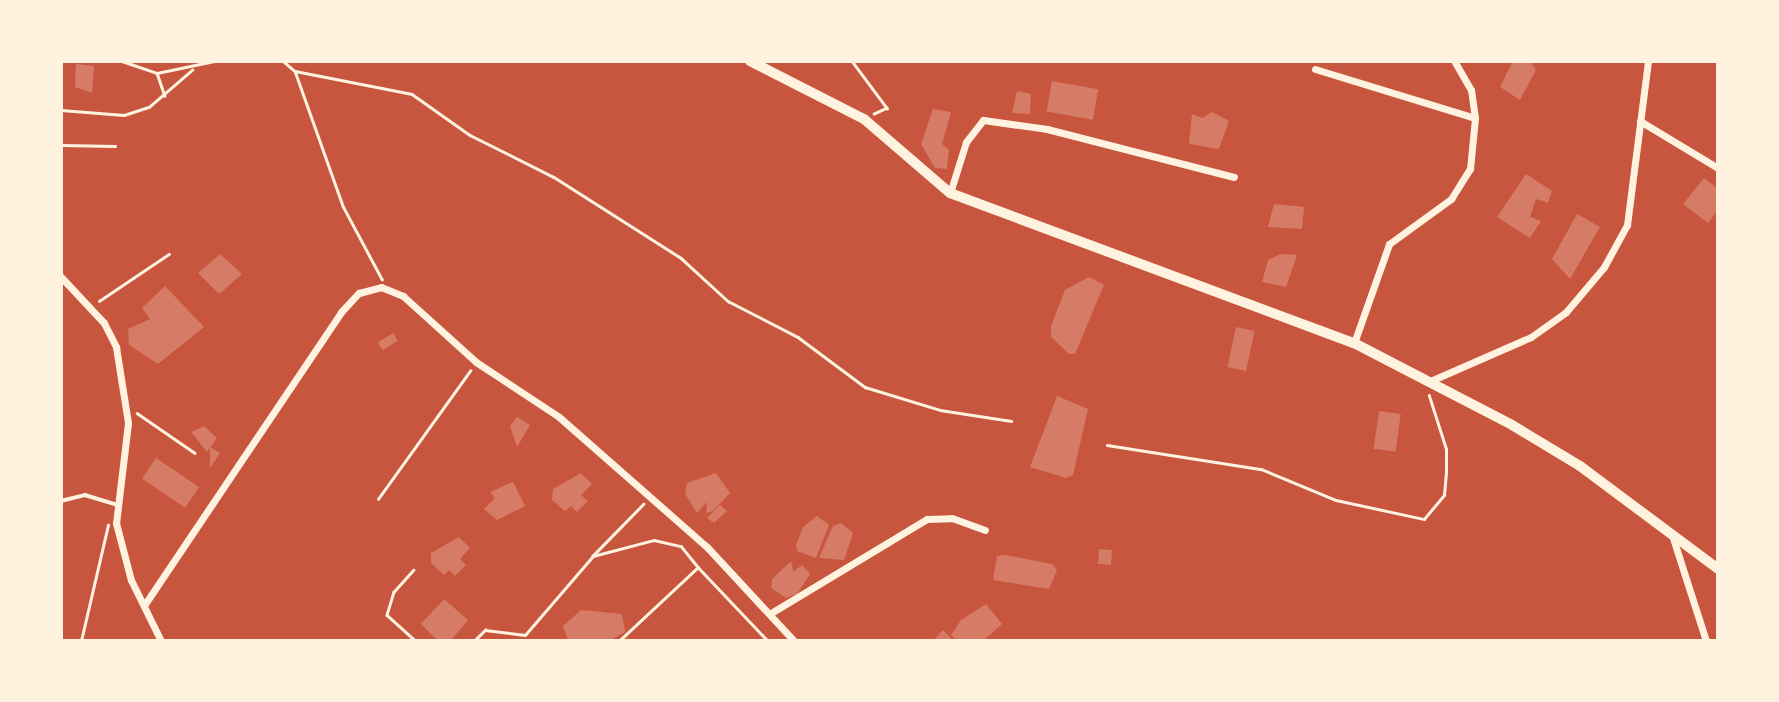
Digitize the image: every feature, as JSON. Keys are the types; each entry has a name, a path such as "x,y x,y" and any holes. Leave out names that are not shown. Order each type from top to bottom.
{"street":[{"path":"750,61 864,119 950,193 1354,343 1580,467 1718,569"},
{"path":"1354,343 1389,244 1449,201 1465,181 1475,118 1471,90 1454,61"},
{"path":"1428,382 1531,337 1566,312 1604,267 1627,225 1648,61"},
{"path":"1315,69 1475,118"},
{"path":"950,193 966,142 984,120 1047,129 1234,177"},
{"path":"1640,121 1718,168"},
{"path":"61,277 89,306 113,340 128,407 115,504 116,519 122,556 161,641"},
{"path":"145,604 341,312 359,292 385,288 403,296 476,362 527,391 648,500 707,547 771,612 794,641"},
{"path":"771,612 927,519 952,518 985,530"},
{"path":"1672,535 1706,641"}],"lane":[{"path":"61,501 85,495 115,504"}],"path":[{"path":"122,61 158,73 192,70 214,61"},
{"path":"282,61 295,71 412,94 470,135 555,177 681,258 728,301 799,337 865,387 940,410 1011,421"},
{"path":"852,61 887,108 864,119"},
{"path":"61,110 124,115 166,96 192,70"},
{"path":"295,71 343,206 385,288"},
{"path":"158,73 166,96"},
{"path":"61,145 115,146"},
{"path":"89,306 169,254"},
{"path":"378,499 476,362"},
{"path":"1107,445 1261,469 1336,500 1424,519 1444,495 1446,473 1428,382"},
{"path":"128,407 195,453"},
{"path":"474,641 485,630 524,635 593,556 648,500"},
{"path":"81,641 103,528 116,519"},
{"path":"593,556 654,540 681,546 768,641"},
{"path":"619,641 698,567"},
{"path":"414,570 394,592 387,615 416,641"}],"building":[{"path":"1513,61 1530,61 1536,70 1520,100 1500,87"},
{"path":"76,64 94,66 92,93 75,87"},
{"path":"1052,81 1098,89 1093,120 1047,112"},
{"path":"1017,91 1031,94 1030,114 1012,113"},
{"path":"933,109 951,112 942,144 949,150 947,169 935,168 921,144"},
{"path":"1212,112 1229,121 1219,149 1189,144 1192,114 1202,118"},
{"path":"1526,174 1552,191 1548,203 1536,199 1530,217 1541,221 1530,238 1497,217"},
{"path":"1704,178 1718,189 1718,210 1708,223 1683,204"},
{"path":"1274,204 1304,207 1302,229 1268,227"},
{"path":"1577,214 1600,227 1570,279 1552,259"},
{"path":"220,254 242,274 219,294 198,273"},
{"path":"1281,254 1297,255 1286,287 1262,282 1268,260"},
{"path":"1089,277 1104,285 1075,354 1069,354 1051,337 1051,326 1065,290"},
{"path":"165,286 204,327 158,364 129,345 128,329 150,319 142,308"},
{"path":"1236,327 1255,331 1246,371 1227,367"},
{"path":"393,333 398,341 383,350 378,343"},
{"path":"1057,396 1088,409 1073,475 1066,478 1030,467"},
{"path":"1379,411 1401,414 1395,452 1374,449"},
{"path":"517,417 530,425 517,447 510,426"},
{"path":"204,426 217,438 207,452 191,432"},
{"path":"210,447 220,453 210,468"},
{"path":"156,458 199,487 185,508 142,479"},
{"path":"581,473 592,484 581,495 588,501 577,512 571,506 565,511 552,500 553,489"},
{"path":"716,473 730,493 713,511 706,513 707,502 697,513 685,494 687,483"},
{"path":"513,482 525,506 497,520 484,509 495,498 490,492"},
{"path":"720,505 727,511 714,523 707,518"},
{"path":"817,516 829,525 816,558 797,551 796,545 803,527"},
{"path":"841,523 853,533 844,560 819,558 833,526"},
{"path":"459,537 470,548 460,559 466,565 455,576 449,570 444,575 431,563 431,553"},
{"path":"1099,549 1112,550 1111,565 1098,564"},
{"path":"1005,555 1052,564 1057,570 1049,589 993,580 997,556"},
{"path":"791,561 793,572 802,565 810,574 797,594 786,598 771,588 772,579"},
{"path":"444,599 468,620 450,641 438,641 421,624"},
{"path":"986,604 1002,624 983,641 956,641 951,635 961,620"},
{"path":"581,610 622,614 625,632 609,641 568,641 563,626"},
{"path":"943,630 954,641 935,639"}]}
